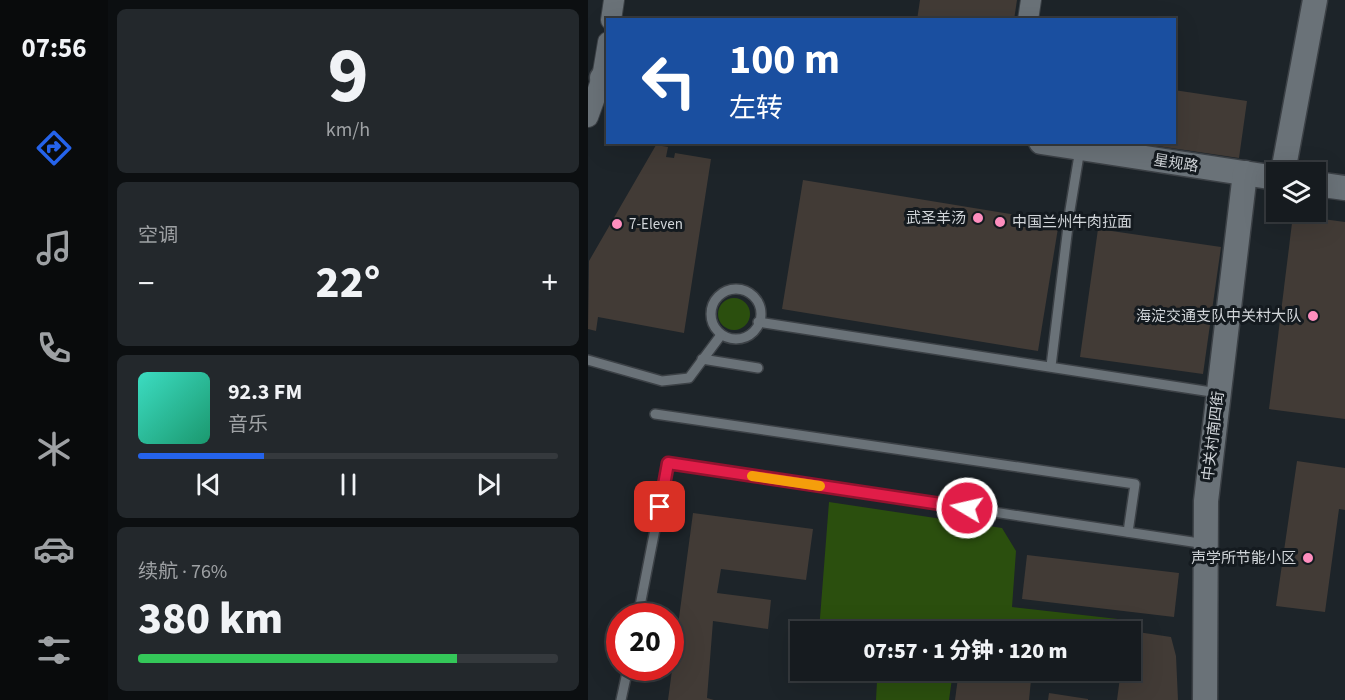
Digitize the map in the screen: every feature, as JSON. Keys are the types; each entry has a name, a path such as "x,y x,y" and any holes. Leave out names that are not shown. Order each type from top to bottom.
{"street":[{"path":"611,18 614,0"},
{"path":"1028,18 1030,0"},
{"path":"1285,162 1315,0"},
{"path":"588,117 605,78"},
{"name":"星规路","path":"1054,144 1266,176"},
{"name":"中关村南四街","path":"1205,700 1206,501 1245,173"},
{"path":"1326,186 1345,189"}],"lane":[{"path":"1051,366 1080,148"},
{"path":"731,289 750,293 761,310 757,329 740,340 721,335 710,319 714,299 731,289"},
{"path":"758,322 1218,393"},
{"path":"588,360 662,381 688,378 721,335"},
{"path":"702,359 758,368"},
{"path":"655,414 1135,484 1128,532"},
{"path":"641,603 668,463 1206,544"},
{"path":"621,700 625,681"}],"green space":[{"path":"734,298 745,303 750,314 745,325 734,330 723,325 718,314 723,303"},
{"path":"829,502 1002,528 1016,551 1012,607 1118,619 1118,621 820,621"},
{"path":"877,681 952,681 949,700 876,700"}],"building":[{"path":"920,0 1017,0 1014,18 917,18"},
{"path":"1176,90 1247,101 1239,158 1144,144 1176,144"},
{"path":"656,145 668,147 666,157 674,158 675,153 711,159 684,333 598,317 596,331 588,329 589,261"},
{"path":"803,180 1059,222 1038,351 782,309"},
{"name":"海淀交通支队中关村大队","path":"1326,219 1345,222 1345,419 1269,409 1292,222 1326,222"},
{"path":"1098,229 1221,247 1203,374 1080,357"},
{"name":"声学所节能小区","path":"1297,461 1345,468 1345,510 1339,509 1325,612 1276,606"},
{"path":"693,513 813,529 806,580 721,569 717,593 771,600 768,629 713,621 707,698 714,700 668,700 671,681 684,681 684,603 681,603"},
{"path":"1027,555 1179,573 1174,617 1022,599"},
{"path":"1141,632 1171,637 1176,656 1178,700 1117,700 1120,681 1141,681"},
{"path":"958,681 1031,681 1029,700 955,700"},
{"path":"1049,693 1088,699 1088,700 1048,700"}],"slow traffic":[{"path":"752,476 820,486"}],"place":[{"name":"武圣羊汤","path":"978,218"},
{"name":"中国兰州牛肉拉面","path":"1000,222"},
{"name":"7-Eleven","path":"617,224"},
{"name":"海淀交通支队中关村大队","path":"1313,316"},
{"name":"声学所节能小区","path":"1308,558"}],"route":[{"path":"660,507 668,463 967,508"}]}
